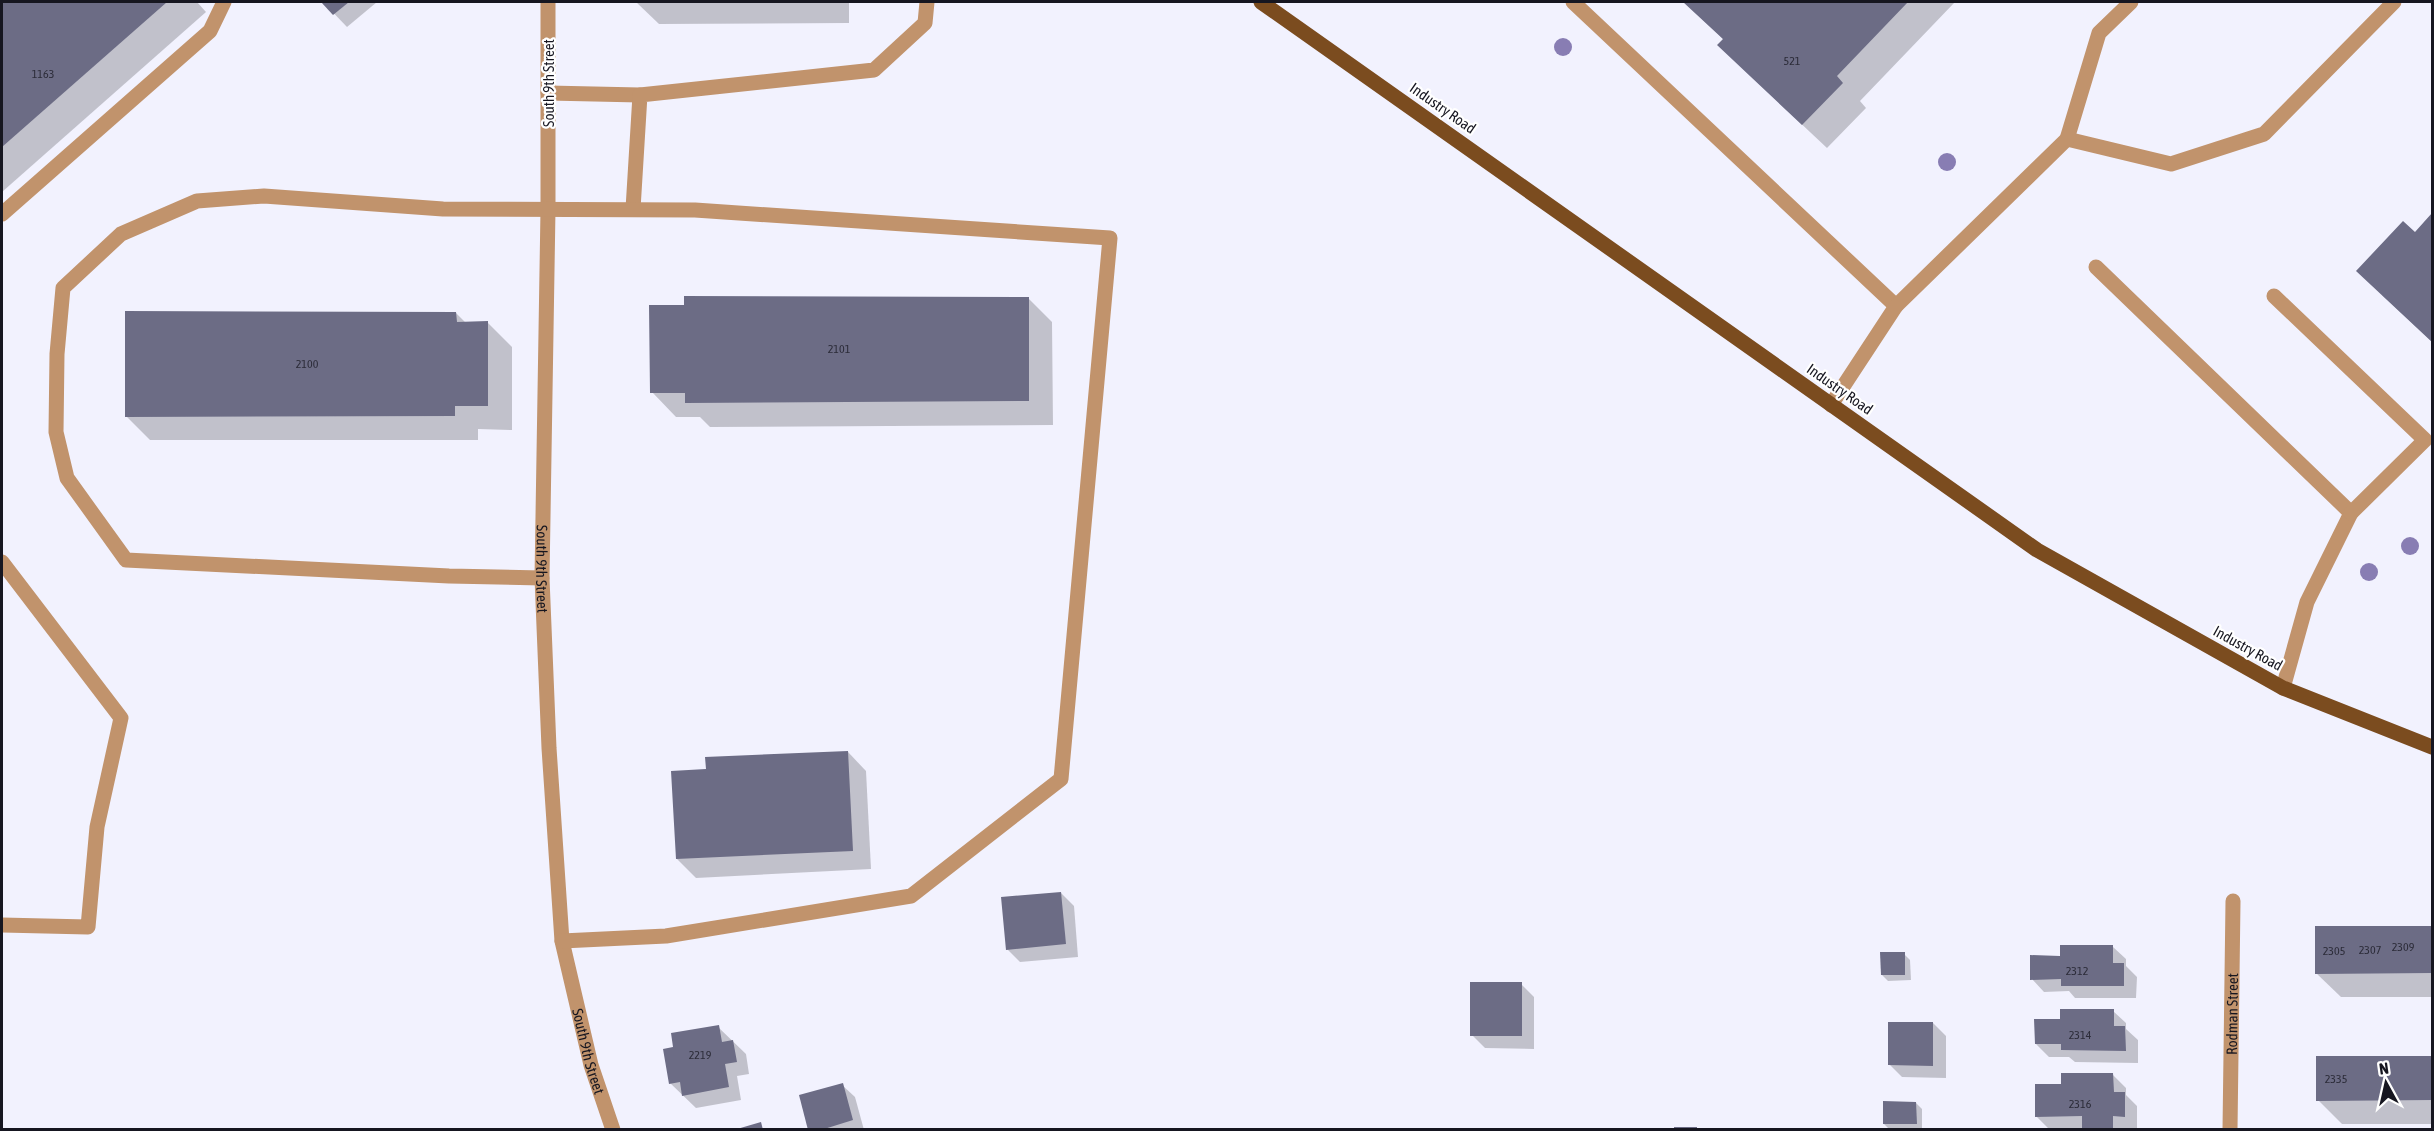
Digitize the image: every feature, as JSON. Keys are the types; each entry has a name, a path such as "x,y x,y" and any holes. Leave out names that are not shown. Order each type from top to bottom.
{"main road":[{"name":"Industry Road","path":"1260,2 2037,550 2283,688 2433,747"}],"street":[{"path":"2,214 210,31 224,2"},
{"name":"South 9th Street","path":"548,2 548,209 542,579 549,748 562,941 591,1065 613,1130"},
{"path":"548,93 640,95 874,70 925,23 927,2"},
{"path":"1573,2 1896,306"},
{"path":"1831,405 1896,306 2067,139 2099,33 2131,2"},
{"path":"2067,139 2171,164 2264,134 2394,2"},
{"path":"633,209 640,95"},
{"path":"542,579 126,560 67,478 56,432 57,354 63,288 121,234 197,201 264,196 443,209 695,210 1110,238 1060,779 911,896 666,936 562,941"},
{"path":"2096,267 2351,513"},
{"path":"2274,296 2429,443 2351,513 2307,602 2283,688"},
{"path":"2,562 122,718 97,827 88,927 2,925"},
{"name":"Rodman Street","path":"2230,1130 2234,901"}],"building":[{"path":"2,2 167,2 2,147"},
{"path":"321,2 349,2 333,15"},
{"path":"1683,2 1908,2 1837,76 1843,83 1802,125 1717,45 1723,39"},
{"path":"2432,213 2432,342 2356,271 2403,221 2415,232"},
{"path":"684,296 1029,297 1029,401 685,403 685,393 650,393 649,305 684,305"},
{"path":"125,311 456,312 457,322 488,321 488,406 455,406 455,416 125,417"},
{"path":"848,751 853,851 676,859 671,771 706,769 705,757"},
{"path":"1061,892 1066,944 1006,950 1001,897"},
{"path":"2315,926 2432,926 2432,973 2315,974"},
{"path":"2060,945 2113,945 2113,963 2124,963 2124,986 2061,986 2061,979 2030,980 2030,955 2060,956"},
{"path":"1880,952 1905,952 1905,975 1881,975"},
{"path":"1470,982 1522,982 1522,1036 1470,1036"},
{"path":"2060,1009 2114,1009 2114,1026 2125,1026 2126,1051 2061,1050 2061,1044 2035,1044 2034,1019 2060,1019"},
{"path":"1888,1022 1933,1022 1933,1066 1888,1065"},
{"path":"719,1025 722,1042 733,1040 737,1062 725,1064 729,1087 682,1096 680,1082 669,1084 663,1049 673,1047 671,1033"},
{"path":"2316,1056 2432,1056 2432,1100 2316,1101"},
{"path":"2061,1073 2113,1073 2114,1092 2125,1092 2125,1117 2113,1116 2113,1130 2082,1130 2082,1116 2035,1117 2035,1084 2061,1084"},
{"path":"843,1083 853,1120 821,1130 808,1130 799,1095"},
{"path":"1883,1101 1916,1102 1917,1124 1883,1124"},
{"path":"761,1122 763,1130 737,1129"},
{"path":"1674,1127 1697,1127 1697,1130 1674,1130"}]}
